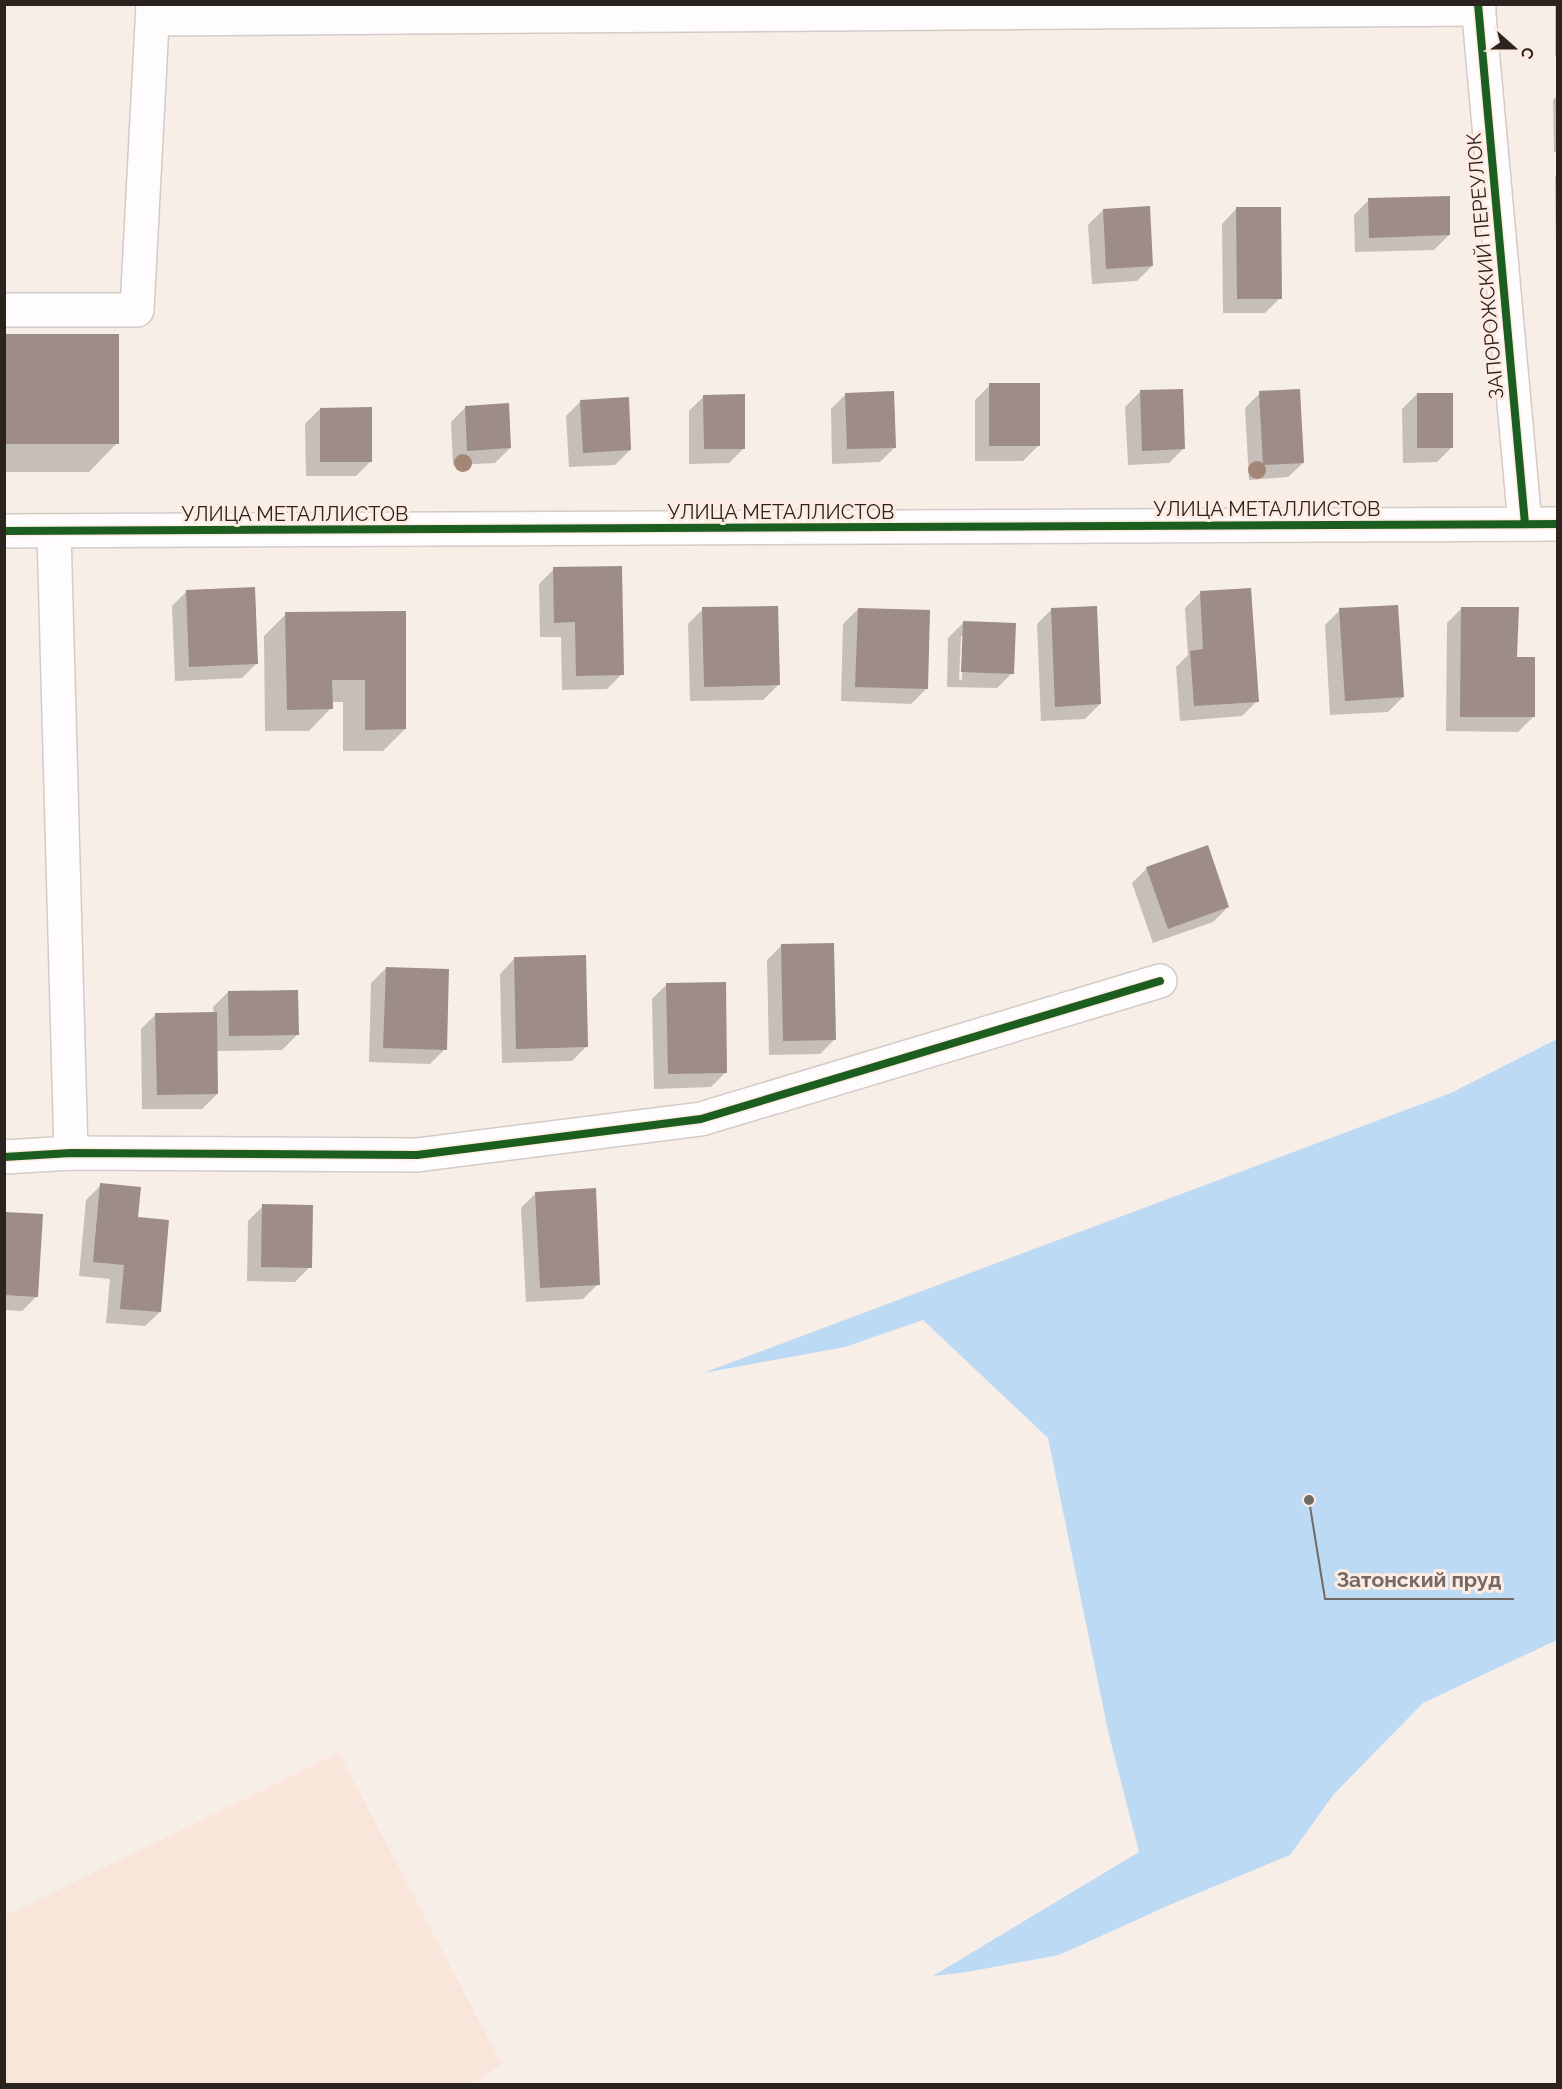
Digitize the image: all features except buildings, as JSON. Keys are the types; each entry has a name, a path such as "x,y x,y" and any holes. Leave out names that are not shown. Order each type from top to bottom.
{"street":[{"path":"4,310 137,310 154,12 1478,7"},
{"name":"ЗАПОРОЖСКИЙ ПЕРЕУЛОК","path":"1478,7 1525,524"},
{"name":"УЛИЦА МЕТАЛЛИСТОВ","path":"4,531 1557,524"},
{"path":"54,532 71,1153"},
{"path":"4,1157 71,1153 417,1155 700,1119 1160,981"}],"shaded area":[{"path":"339,1753 502,2065 468,2084 5,2084 5,1916"}],"water":[{"path":"1557,1039 1557,1640 1423,1703 1334,1794 1290,1855 1174,1903 1059,1955 933,1976 1139,1852 1108,1731 1048,1438 923,1320 845,1347 703,1373 1451,1093"}],"cycle path":[{"path":"1478,4 1525,524"},
{"path":"4,531 1558,524"},
{"path":"4,1157 71,1153 417,1155 701,1119 1160,981"}],"place":[{"name":"Затонский пруд","path":"1309,1500"}]}
